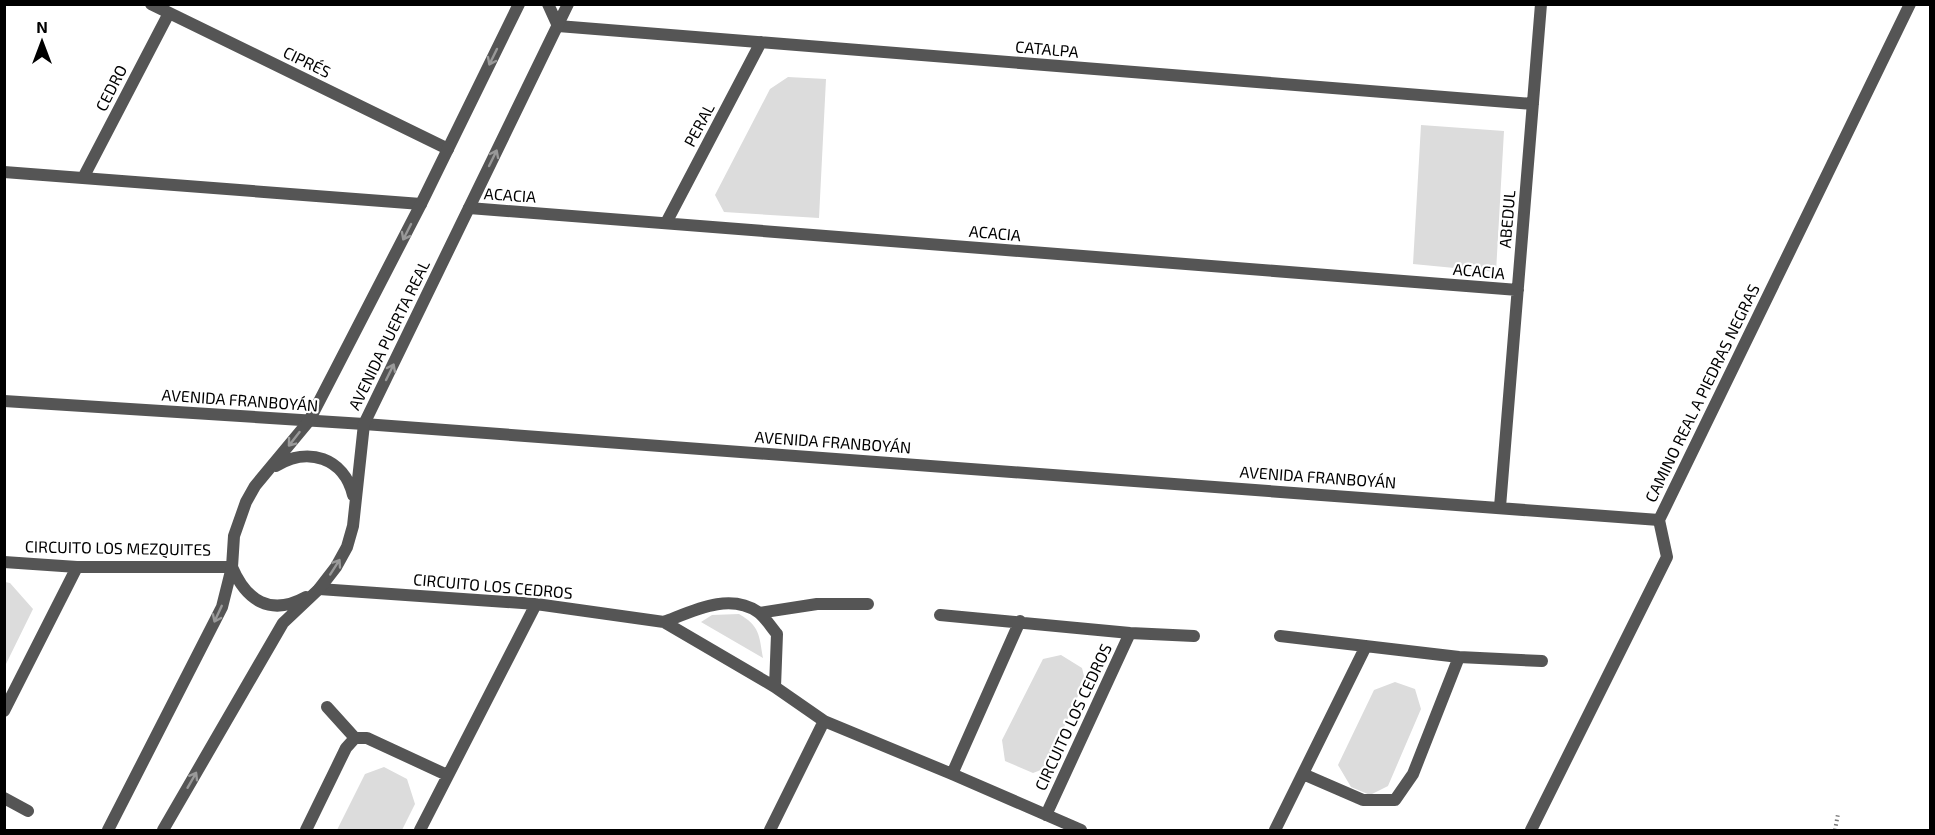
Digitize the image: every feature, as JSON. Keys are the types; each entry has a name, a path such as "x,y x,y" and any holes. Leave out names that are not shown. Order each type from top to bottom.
{"street":[{"name":"CIPRÉS","path":"151,4 448,149"},
{"name":"AVENIDA PUERTA REAL","path":"108,831 222,607 232,567 234,536 241,512 255,486 309,420 421,204 519,4"},
{"path":"548,4 558,26"},
{"name":"AVENIDA PUERTA REAL","path":"163,831 283,623 319,589 343,555 353,526 364,424 568,4"},
{"name":"ABEDUL","path":"1500,507 1541,4"},
{"name":"CAMINO REAL A PIEDRAS NEGRAS","path":"1530,831 1667,557 1659,520 1910,4"},
{"name":"CEDRO","path":"83,178 169,13"},
{"name":"CATALPA","path":"558,26 1533,104"},
{"name":"PERAL","path":"666,223 761,42"},
{"path":"4,172 421,204"},
{"name":"ACACIA","path":"469,208 1518,290"},
{"name":"AVENIDA FRANBOYÁN","path":"4,401 309,420 1659,520"},
{"path":"269,471 285,461 300,457 329,461 340,468 349,479 354,502 353,526"},
{"name":"CIRCUITO LOS MEZQUITES","path":"4,562 77,567 232,567"},
{"path":"4,711 77,567"},
{"path":"232,567 246,593 263,603 276,606 286,605 303,599 319,589"},
{"name":"CIRCUITO LOS CEDROS","path":"319,589 536,604 664,622 775,687 824,722 952,774 1081,831"},
{"name":"CIRCUITO LOS CEDROS","path":"664,622 705,606 737,603 759,613 816,604 868,604"},
{"path":"420,831 536,604"},
{"path":"759,613 777,634 775,687"},
{"name":"CIRCUITO LOS CEDROS","path":"940,615 1130,633 1194,636"},
{"path":"952,774 1020,621"},
{"name":"CIRCUITO LOS CEDROS","path":"1046,815 1130,633"},
{"path":"1280,636 1459,657 1542,661"},
{"path":"1275,831 1366,646"},
{"path":"1303,774 1364,800 1395,800 1413,774 1459,657"},
{"path":"327,707 355,738 367,738 447,775"},
{"path":"770,831 824,722"},
{"path":"306,831 346,748 355,738"},
{"path":"4,798 28,811"}],"path":[{"path":"1835,831 1838,814"}],"shaded area":[{"path":"788,77 826,79 819,218 724,212 715,195 770,89"},
{"path":"1421,125 1504,131 1496,272 1413,264"},
{"path":"5,582 10,583 33,609 5,666"},
{"path":"739,614 755,627 761,643 763,658 701,622 712,615"},
{"path":"1061,655 1082,668 1085,680 1046,768 1033,773 1005,761 1002,740 1043,659"},
{"path":"1395,682 1415,689 1421,709 1388,786 1370,795 1351,787 1338,765 1374,690"},
{"path":"384,767 407,779 415,804 402,830 337,830 365,774"}]}
